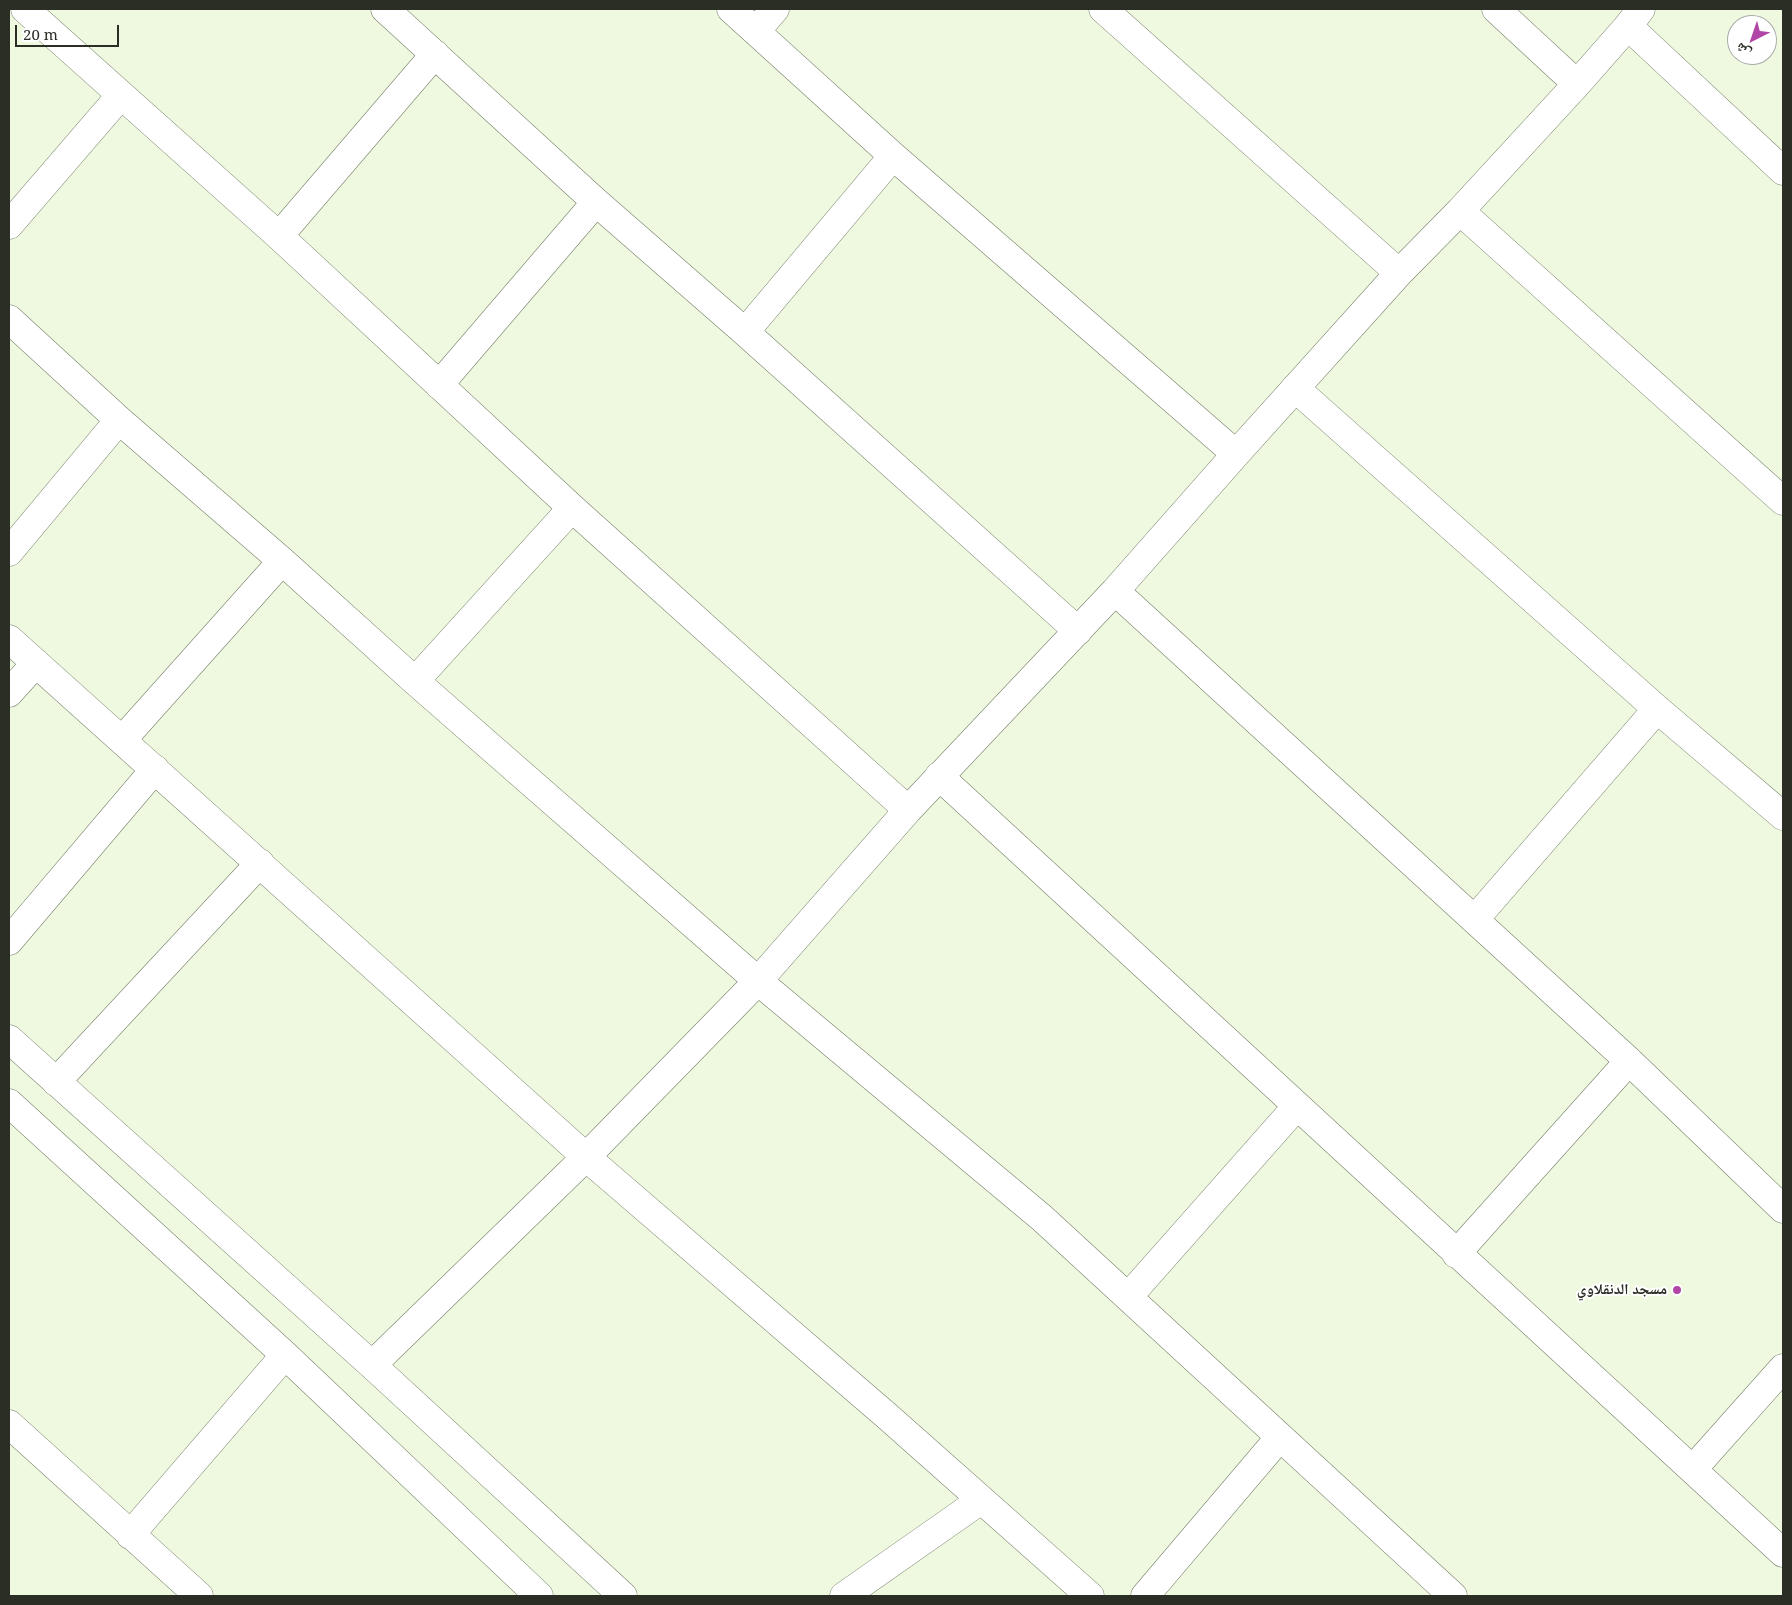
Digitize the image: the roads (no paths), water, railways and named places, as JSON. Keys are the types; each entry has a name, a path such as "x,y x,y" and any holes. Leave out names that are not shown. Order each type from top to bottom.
{"street":[{"path":"25,9 279,236 572,508 908,810"},
{"path":"385,9 596,202 745,332 1078,631"},
{"path":"731,9 893,156 1236,454"},
{"path":"756,31 775,9"},
{"path":"1103,9 1399,273"},
{"path":"1496,9 1577,84"},
{"path":"372,1365 586,1157 758,981 908,810 1115,591 1399,273 1460,211 1577,84 1635,17 1783,171"},
{"path":"279,236 435,54"},
{"path":"9,225 121,95"},
{"path":"745,332 893,156"},
{"path":"438,385 596,202"},
{"path":"1460,211 1783,501"},
{"path":"9,319 119,420 282,561 415,681 758,981 1042,1218 1453,1596"},
{"path":"1295,388 1657,709 1783,816"},
{"path":"9,552 119,420"},
{"path":"415,681 572,508"},
{"path":"123,739 282,561"},
{"path":"1115,591 1629,1061 1783,1209"},
{"path":"9,639 123,739 586,1157 887,1416 1090,1596"},
{"path":"9,693 36,663"},
{"path":"1475,919 1657,709"},
{"path":"9,941 155,769"},
{"path":"939,776 1456,1254 1783,1553"},
{"path":"56,1082 260,863"},
{"path":"9,1039 372,1365 623,1596"},
{"path":"1456,1254 1629,1061"},
{"path":"9,1103 285,1355 535,1595"},
{"path":"1128,1297 1297,1106"},
{"path":"130,1535 285,1355"},
{"path":"1693,1469 1783,1368"},
{"path":"9,1424 199,1596"},
{"path":"1145,1596 1280,1436"},
{"path":"844,1596 981,1500"}],"place":[{"name":"مسجد الدنقلاوي","path":"1677,1290"}]}
